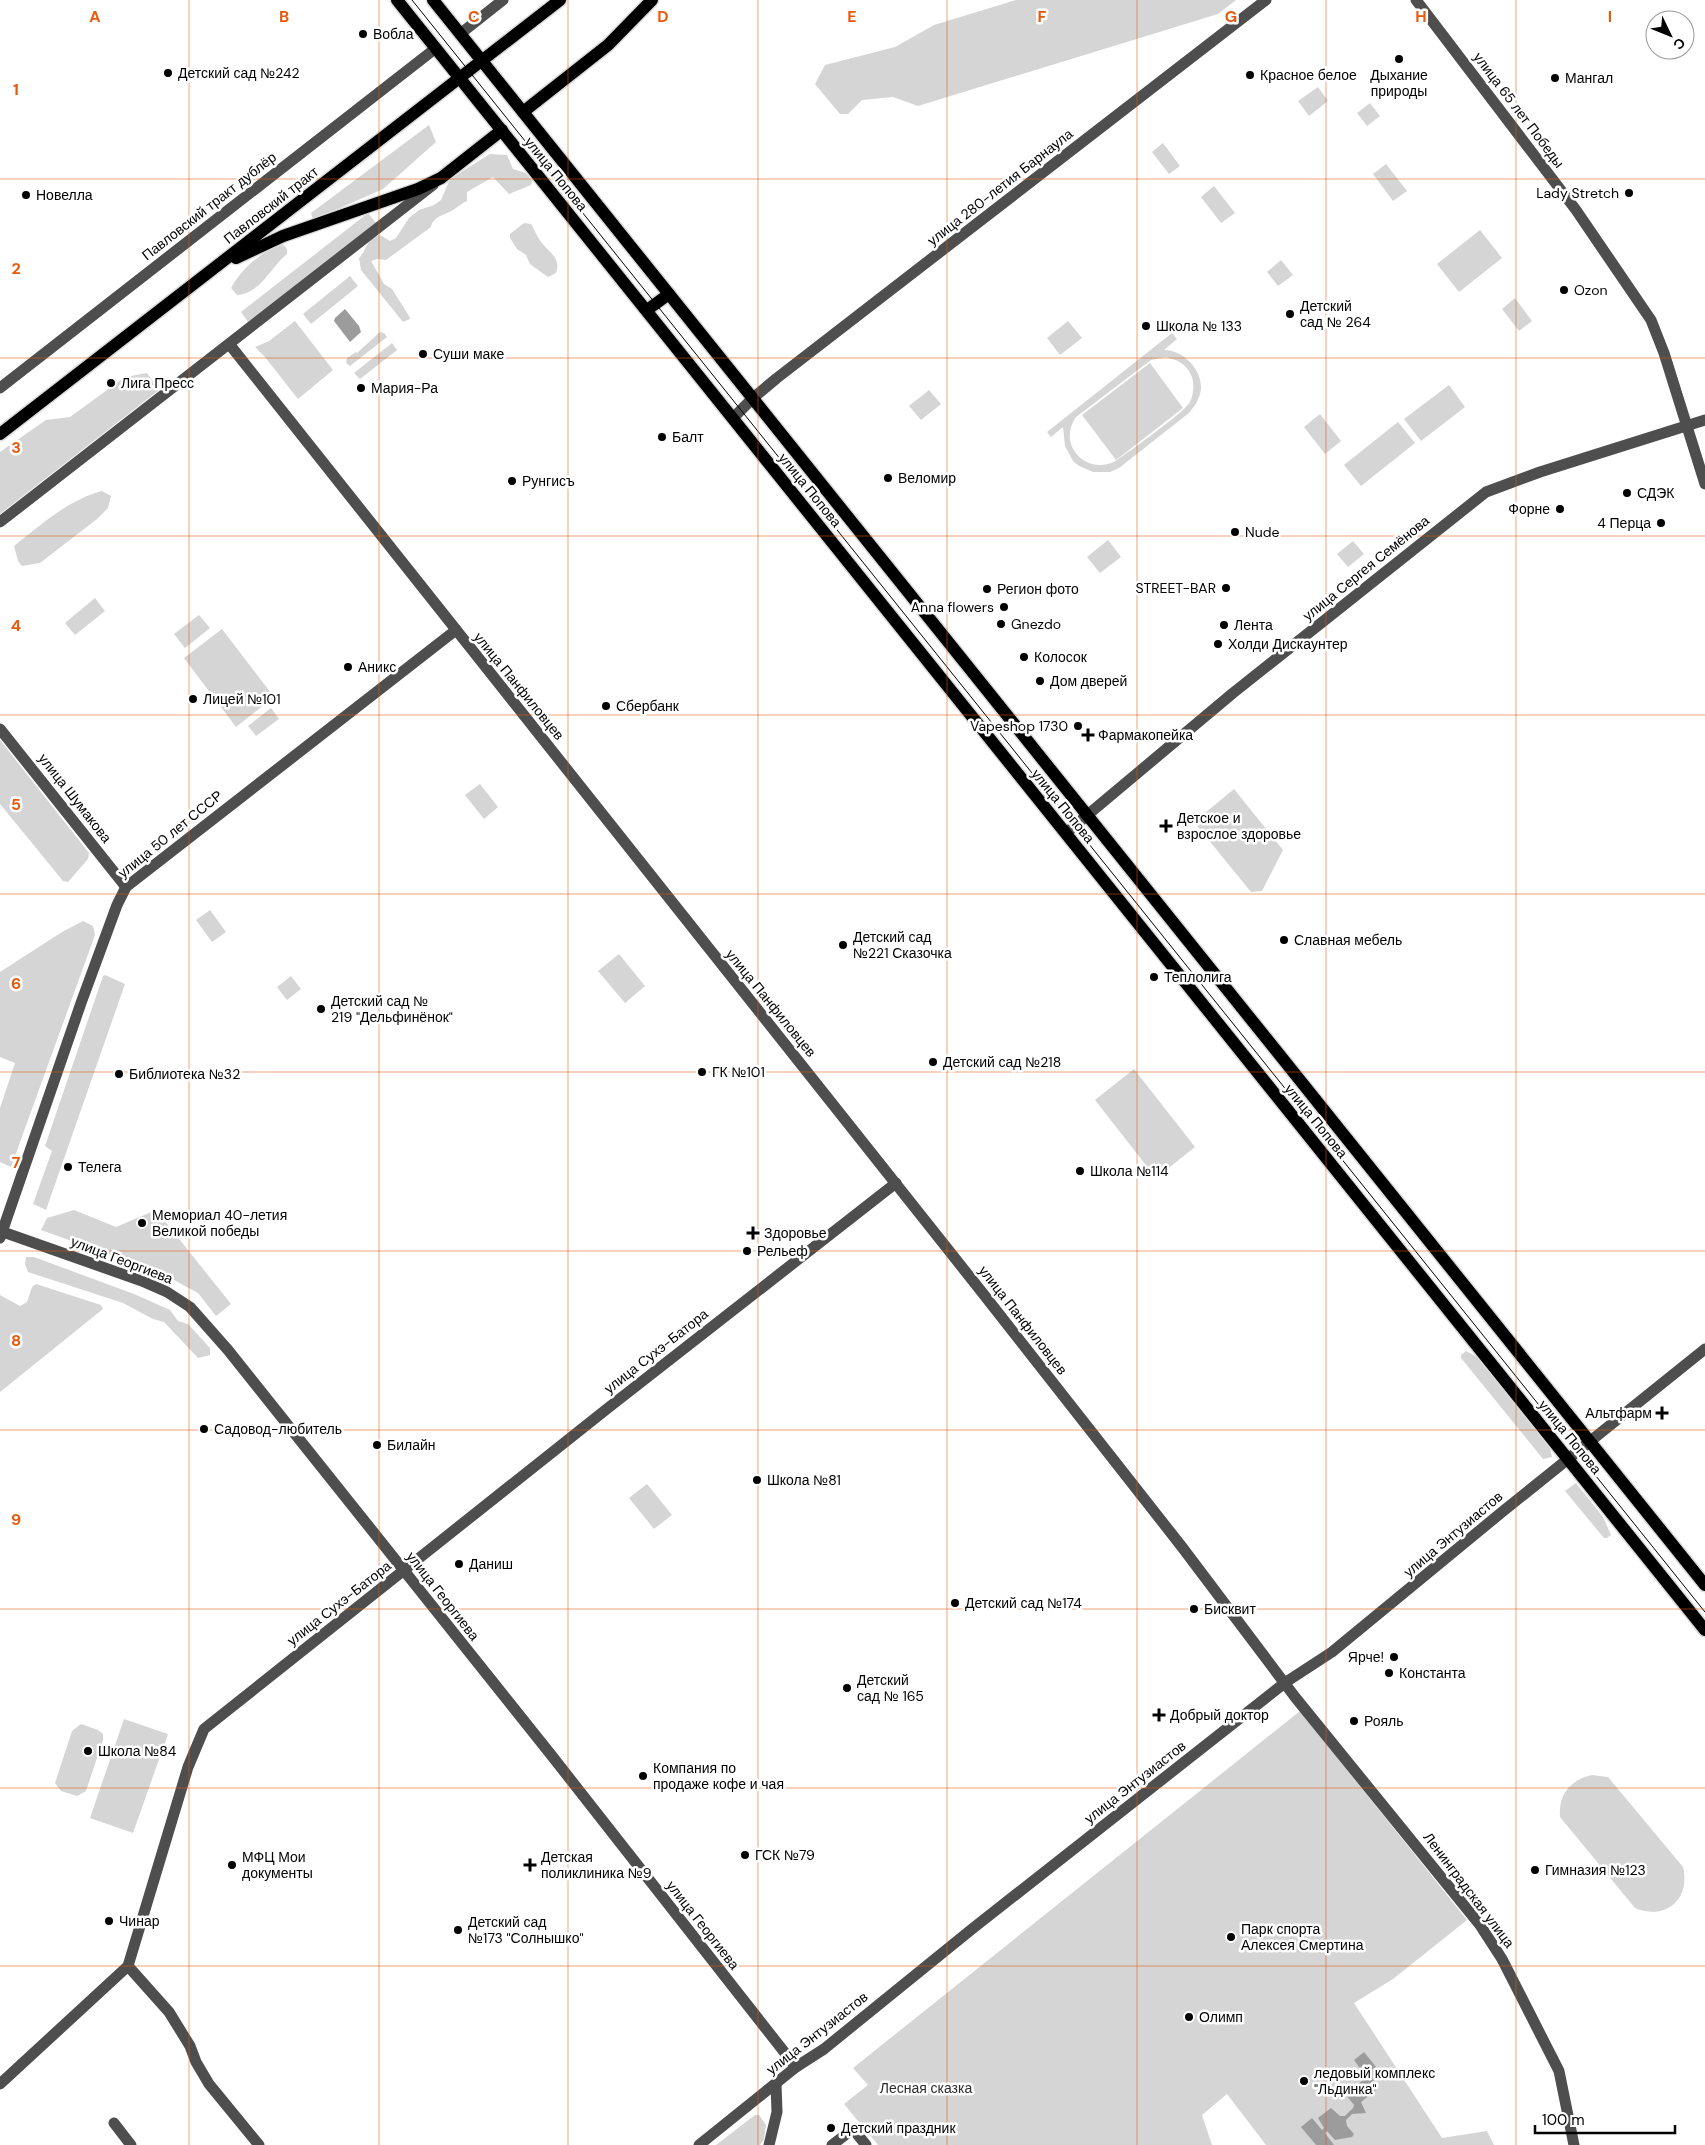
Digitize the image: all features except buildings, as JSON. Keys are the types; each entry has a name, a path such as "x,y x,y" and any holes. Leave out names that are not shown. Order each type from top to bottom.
{"main road":[{"name":"улица Попова","path":"397,0 1705,1630"},
{"name":"улица Попова","path":"433,0 1705,1585"},
{"name":"Павловский тракт","path":"0,434 560,0"},
{"path":"523,112 608,45 652,0"},
{"path":"206,275 247,252 283,236 418,189 441,178 502,130"},
{"path":"647,310 669,294"}],"street":[{"path":"460,34 503,0"},
{"name":"улица 280-летия Барнаула","path":"734,418 753,398 1266,0"},
{"name":"улица 65 лет Победы","path":"1416,0 1576,210 1651,320 1705,484"},
{"name":"Павловский тракт дублёр","path":"0,388 436,48"},
{"path":"0,522 230,345 441,178"},
{"name":"улица Панфиловцев","path":"230,345 896,1183 1286,1682"},
{"name":"улица Сергея Семёнова","path":"1066,833 1241,687 1486,492 1705,420"},
{"name":"улица 50 лет СССР","path":"1,1234 82,1003 117,906 126,887 456,630"},
{"name":"улица Шумакова","path":"0,729 126,887"},
{"name":"улица Сухэ-Батора","path":"128,1966 188,1767 204,1729 896,1183"},
{"name":"улица Георгиева","path":"1,1234 142,1281 167,1292 190,1307 228,1350 796,2067"},
{"name":"улица Энтузиастов","path":"699,2145 796,2067 830,2044 972,1929 1286,1682 1332,1652 1705,1349"},
{"name":"Ленинградская улица","path":"1286,1682 1300,1704 1470,1913 1502,1959 1560,2071 1574,2145"},
{"path":"0,2084 128,1966 169,2012 190,2046 196,2062 209,2084 259,2145"},
{"path":"769,2145 777,2112 776,2084"},
{"path":"114,2124 131,2145"},
{"path":"832,2145 853,2129 866,2145"}],"green space":[{"path":"1016,0 1236,0 1218,14 918,106 893,97 862,100 848,114 840,114 815,84 825,65 895,47 934,25"},
{"path":"1318,87 1328,101 1309,116 1298,101"},
{"path":"1370,103 1380,116 1367,126 1357,113"},
{"path":"429,125 436,142 383,189 313,220 311,213"},
{"path":"1163,143 1180,166 1169,174 1152,152"},
{"path":"490,154 507,155 513,169 526,173 532,181 531,185 509,194 493,177 467,192 467,201 434,220 431,227 386,260 377,259 371,261 384,284 392,289 409,316 410,319 403,322 361,270 359,258 369,242 375,237 380,235 390,241 396,238 409,218 419,210 434,205 441,200 450,179"},
{"path":"1386,164 1407,191 1393,201 1373,174"},
{"path":"1214,186 1235,213 1221,223 1201,197"},
{"path":"368,213 376,223 248,322 241,312"},
{"path":"524,223 531,224 542,243 555,258 557,262 556,273 548,277 530,264 526,255 517,249 510,238 510,234"},
{"path":"1480,230 1502,258 1459,292 1437,264"},
{"path":"280,243 286,248 287,254 259,285 252,290 237,295 231,288 240,274 265,252"},
{"path":"1281,260 1293,275 1278,286 1267,272"},
{"path":"350,276 358,286 311,324 303,314"},
{"path":"1515,298 1532,321 1519,331 1502,309"},
{"path":"295,321 333,370 298,399 255,347 269,341"},
{"path":"1068,321 1082,338 1060,355 1047,338"},
{"path":"380,332 384,333 387,337 350,366 346,363 347,358 357,353"},
{"path":"1172,333 1177,339 1164,350 1178,353 1184,357 1198,374 1201,389 1197,402 1189,413 1119,468 1110,472 1093,472 1073,461 1065,446 1063,427 1051,437 1047,432","holes":["1165,357 1183,364 1192,376 1193,388 1190,402 1155,433 1114,462 1103,465 1084,461 1072,447 1070,437 1071,427 1076,417 1151,360"]},
{"path":"392,343 397,350 360,379 354,373"},
{"path":"1150,363 1183,408 1116,460 1082,415"},
{"path":"147,373 159,390 0,514 0,452 46,420 70,417 125,377"},
{"path":"1449,385 1465,407 1421,441 1404,419"},
{"path":"929,390 941,404 921,420 909,406"},
{"path":"1320,414 1341,441 1325,454 1304,427"},
{"path":"1398,422 1415,443 1361,486 1344,465"},
{"path":"102,491 111,496 108,508 97,519 40,563 22,566 18,561 14,546 45,521 78,500"},
{"path":"1108,540 1121,557 1100,573 1087,557"},
{"path":"1353,541 1364,554 1348,567 1337,554"},
{"path":"95,598 105,611 75,635 65,623"},
{"path":"199,615 210,628 185,648 174,634"},
{"path":"222,629 274,697 236,727 184,658"},
{"path":"271,708 279,719 256,736 248,726"},
{"path":"0,740 89,853 88,859 68,882 63,881 0,804"},
{"path":"480,784 498,807 484,819 465,795"},
{"path":"1234,789 1283,850 1262,891 1251,892 1194,822"},
{"path":"210,910 226,932 212,942 196,920"},
{"path":"83,921 93,926 95,935 11,1167 0,1162 0,1108 15,1063 0,1057 0,972 62,932"},
{"path":"619,954 645,986 625,1003 598,971"},
{"path":"105,975 125,984 46,1210 33,1204 52,1151 45,1146 103,976"},
{"path":"291,976 301,989 287,1000 277,987"},
{"path":"1134,1069 1195,1147 1156,1178 1095,1100"},
{"path":"74,1210 116,1227 156,1210 231,1304 216,1316 198,1293 161,1273 41,1230 47,1218"},
{"path":"26,1257 34,1257 134,1294 170,1310 178,1321 188,1324 210,1348 210,1355 198,1358 164,1322 153,1319 123,1303 28,1272 25,1264"},
{"path":"36,1284 101,1305 103,1309 0,1392 0,1295 20,1306 27,1302 32,1287"},
{"path":"1466,1351 1477,1357 1550,1447 1552,1457 1543,1459 1461,1358 1461,1355"},
{"path":"1576,1483 1603,1517 1611,1535 1607,1538 1604,1538 1565,1491"},
{"path":"647,1484 672,1515 654,1529 629,1498"},
{"name":"Парк спорта Алексея Смертина","path":"1300,1711 1467,1920 1393,1979 1354,2003 1442,2138 1487,2131 1494,2145 1266,2145 1227,2094 1202,2115 1212,2145 878,2145 844,2104 868,2085 853,2068"},
{"path":"124,1719 168,1734 133,1833 90,1818"},
{"path":"81,1724 98,1730 103,1734 103,1740 86,1791 77,1796 61,1791 55,1783 72,1731"},
{"path":"1592,1775 1608,1777 1683,1867 1683,1889 1673,1904 1665,1909 1656,1912 1635,1908 1560,1817 1563,1795 1577,1781"},
{"path":"755,2115 759,2115 766,2125 764,2139 760,2145 716,2145"}],"shaded area":[{"path":"345,309 359,326 361,332 350,342 334,321"},
{"path":"1364,2052 1381,2073 1372,2082 1376,2090 1361,2102 1366,2113 1352,2114 1346,2120 1347,2126 1354,2134 1352,2137 1335,2140 1327,2131 1325,2133 1334,2145 1316,2145 1301,2127 1312,2118 1322,2130 1324,2128 1318,2118 1331,2108 1340,2116 1345,2116 1353,2108 1354,2105 1346,2095 1366,2077 1354,2060"}],"tram line":[{"path":"412,0 1705,1612"}],"place":[{"name":"Вобла","path":"363,34"},
{"name":"Дыхание природы","path":"1399,59"},
{"name":"Детский сад №242","path":"168,73"},
{"name":"Красное белое","path":"1250,75"},
{"name":"Мангал","path":"1555,78"},
{"name":"Lady Stretch","path":"1629,193"},
{"name":"Новелла","path":"26,195"},
{"name":"Ozon","path":"1564,290"},
{"name":"Детский сад № 264","path":"1290,314"},
{"name":"Школа № 133","path":"1146,326"},
{"name":"Суши маке","path":"423,354"},
{"name":"Лига Пресс","path":"111,383"},
{"name":"Мария-Ра","path":"361,388"},
{"name":"Балт","path":"662,437"},
{"name":"Веломир","path":"888,478"},
{"name":"Рунгисъ","path":"512,481"},
{"name":"СДЭК","path":"1627,493"},
{"name":"Форне","path":"1560,509"},
{"name":"4 Перца","path":"1661,523"},
{"name":"Nude","path":"1235,532"},
{"name":"STREET-BAR","path":"1226,588"},
{"name":"Регион фото","path":"987,589"},
{"name":"Anna flowers","path":"1004,607"},
{"name":"Gnezdo","path":"1001,624"},
{"name":"Лента","path":"1224,625"},
{"name":"Холди Дискаунтер","path":"1218,644"},
{"name":"Колосок","path":"1024,657"},
{"name":"Аникс","path":"348,667"},
{"name":"Дом дверей","path":"1040,681"},
{"name":"Лицей №101","path":"193,699"},
{"name":"Сбербанк","path":"606,706"},
{"name":"Vapeshop 1730","path":"1078,726"},
{"name":"Фармакопейка","path":"1088,735"},
{"name":"Детское и взрослое здоровье","path":"1166,826"},
{"name":"Славная мебель","path":"1284,940"},
{"name":"Детский сад №221 Сказочка","path":"843,945"},
{"name":"Теплолига","path":"1154,977"},
{"name":"Детский сад № 219 \"Дельфинёнок\"","path":"321,1009"},
{"name":"Детский сад №218","path":"933,1062"},
{"name":"ГК №101","path":"702,1072"},
{"name":"Библиотека №32","path":"119,1074"},
{"name":"Телега","path":"68,1167"},
{"name":"Школа №114","path":"1080,1171"},
{"name":"Мемориал 40-летия Великой победы","path":"142,1223"},
{"name":"Здоровье","path":"753,1233"},
{"name":"Рельеф","path":"747,1251"},
{"name":"Альтфарм","path":"1662,1413"},
{"name":"Садовод-любитель","path":"204,1429"},
{"name":"Билайн","path":"377,1445"},
{"name":"Школа №81","path":"757,1480"},
{"name":"Даниш","path":"459,1564"},
{"name":"Детский сад №174","path":"955,1603"},
{"name":"Бисквит","path":"1194,1609"},
{"name":"Ярче!","path":"1394,1657"},
{"name":"Константа","path":"1389,1673"},
{"name":"Детский сад № 165","path":"847,1688"},
{"name":"Добрый доктор","path":"1159,1715"},
{"name":"Рояль","path":"1354,1721"},
{"name":"Школа №84","path":"88,1751"},
{"name":"Компания по продаже кофе и чая","path":"643,1776"},
{"name":"ГСК №79","path":"745,1855"},
{"name":"МФЦ Мои документы","path":"232,1865"},
{"name":"Детская поликлиника №9","path":"530,1865"},
{"name":"Гимназия №123","path":"1535,1870"},
{"name":"Чинар","path":"109,1921"},
{"name":"Детский сад №173 \"Солнышко\"","path":"458,1930"},
{"name":"Парк спорта Алексея Смертина","path":"1231,1937"},
{"name":"Олимп","path":"1189,2017"},
{"name":"ледовый комплекс \"Льдинка\"","path":"1304,2081"},
{"name":"Детский праздник","path":"831,2128"}],"park label":[{"name":"Лесная сказка","path":"926,2088"}]}
